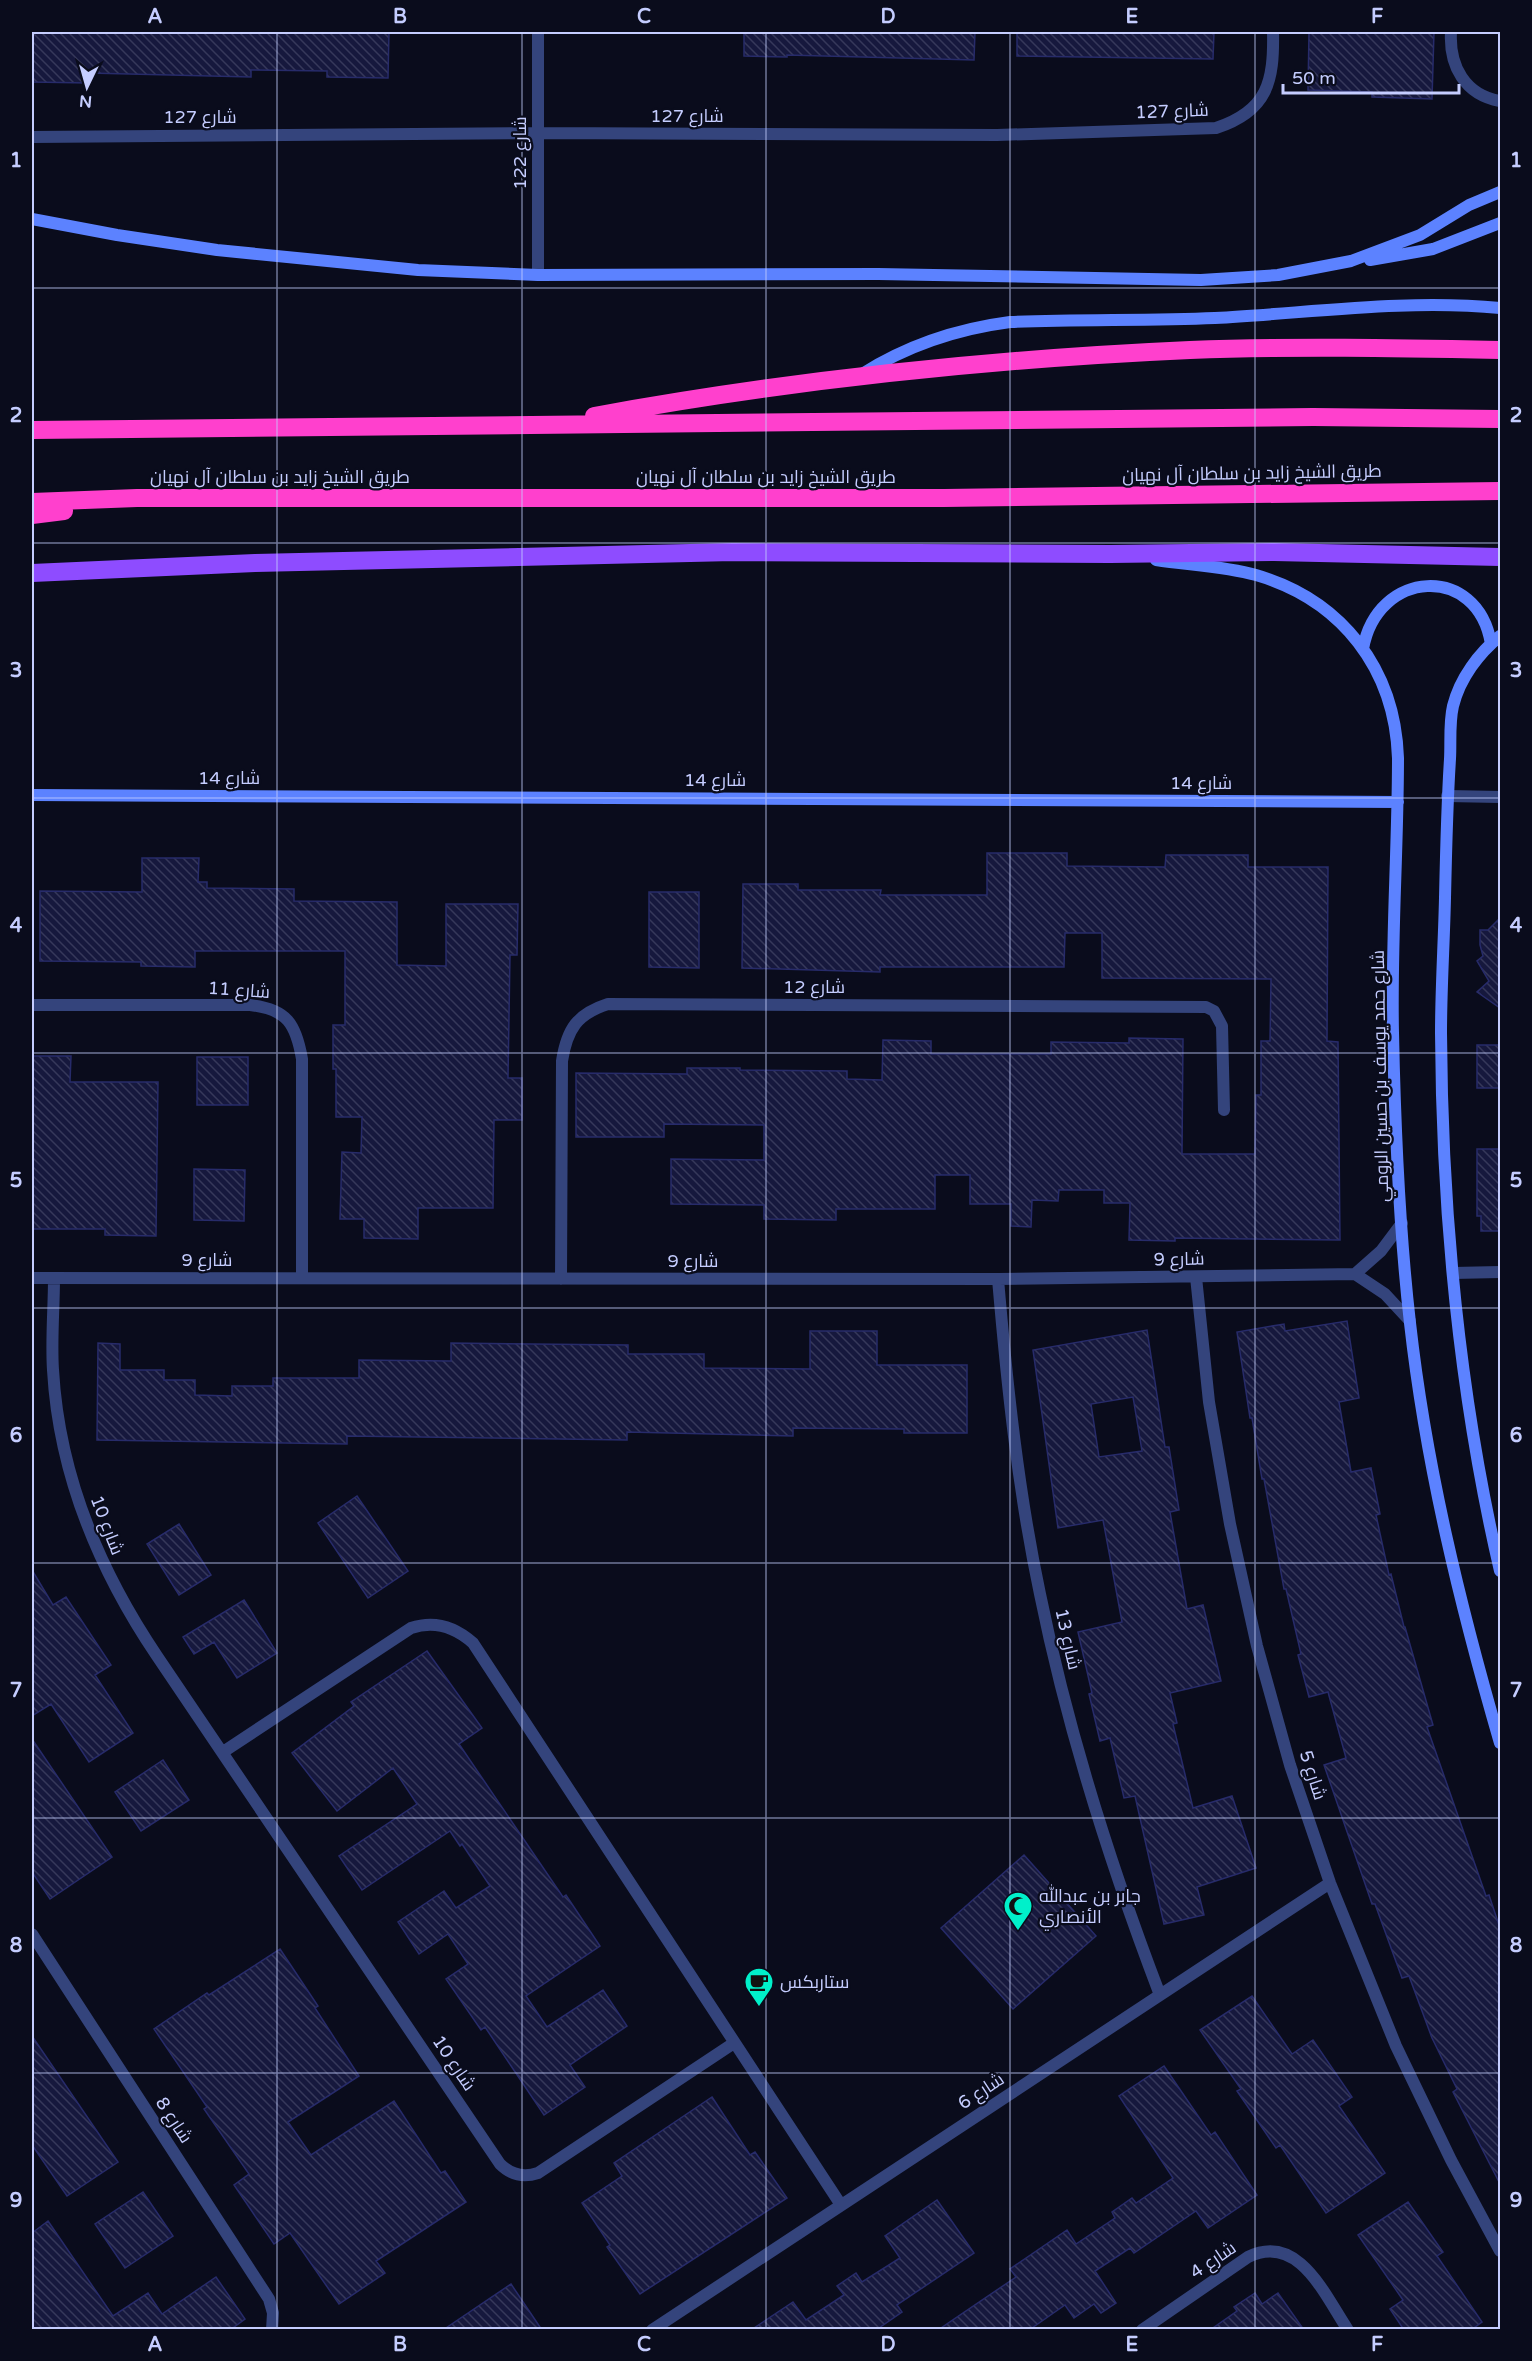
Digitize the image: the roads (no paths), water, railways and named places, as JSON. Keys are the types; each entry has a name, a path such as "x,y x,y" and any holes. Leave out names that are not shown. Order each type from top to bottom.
{"highway":[{"path":"546,425 650,406 859,376 1070,357 1191,350 1313,348 1500,350"},
{"path":"32,430 1313,417 1500,419"},
{"name":"طريق الشيخ زايد بن سلطان آل نهيان","path":"32,501 137,498 955,498 1500,491"},
{"path":"32,515 137,498"}],"main road":[{"path":"32,573 255,563 721,553 1274,552 1500,557"}],"street":[{"name":"شارع 122","path":"537,32 538,275"},
{"name":"شارع 127","path":"32,136 538,133 998,135 1216,128 1235,122 1251,111 1264,96 1271,77 1273,32"},
{"path":"1451,32 1452,58 1458,73 1468,86 1482,96 1500,101"},
{"path":"1351,261 1420,235 1469,205 1500,192"},
{"path":"32,219 217,250 318,262 418,270 538,275 878,274 1201,280 1278,275 1351,261 1379,260 1460,241 1500,223"},
{"path":"859,376 897,354 929,340 973,328 1010,322 1216,318 1381,305 1454,305 1500,308"},
{"name":"شارع حمد يوسف بن حسين الرومي","path":"1110,554 1232,571 1276,582 1316,603 1349,632 1363,649 1383,682 1397,734 1398,802 1393,1032 1402,1223 1410,1321 1428,1454 1448,1548 1470,1641 1500,1743"},
{"path":"1363,649 1366,633 1380,608 1391,598 1418,587 1433,586 1447,589 1466,599 1481,614 1496,640 1483,651 1466,677 1453,708 1447,796 1441,1032 1445,1159 1457,1324 1471,1426 1500,1571"},
{"name":"شارع 14","path":"32,795 1398,802"},
{"path":"1447,796 1500,797"},
{"name":"شارع 12","path":"561,1279 562,1060 565,1042 576,1022 585,1014 608,1004 1206,1007 1214,1011 1222,1026 1224,1110"},
{"name":"شارع 11","path":"32,1005 250,1005 279,1012 287,1019 295,1031 302,1059 302,1278"},
{"path":"1402,1223 1381,1251 1355,1274 1385,1294 1410,1321"},
{"path":"1453,1273 1500,1272"},
{"name":"شارع 9","path":"32,1278 998,1279 1355,1274"},
{"name":"شارع 5","path":"1196,1277 1209,1402 1230,1524 1257,1646 1281,1733 1330,1883 1396,2046 1451,2160 1500,2251"},
{"name":"شارع 10","path":"54,1278 52,1368 69,1472 92,1541 129,1615 500,2164 513,2174 538,2173 734,2043"},
{"name":"شارع 13","path":"998,1279 1006,1373 1018,1467 1040,1594 1054,1657 1108,1853 1160,1995"},
{"path":"223,1752 411,1628 434,1624 459,1632 473,1643 841,2205"},
{"name":"شارع 6","path":"652,2330 1330,1883"},
{"name":"شارع 8","path":"32,1934 269,2299 273,2313 273,2330"},
{"name":"شارع 4","path":"1142,2330 1248,2257 1267,2252 1285,2253 1305,2265 1348,2330"}],"place":[{"name":"جابر بن عبدالله الأنصاري","path":"1018,1932"},
{"name":"ستاربكس","path":"759,2008"}]}
